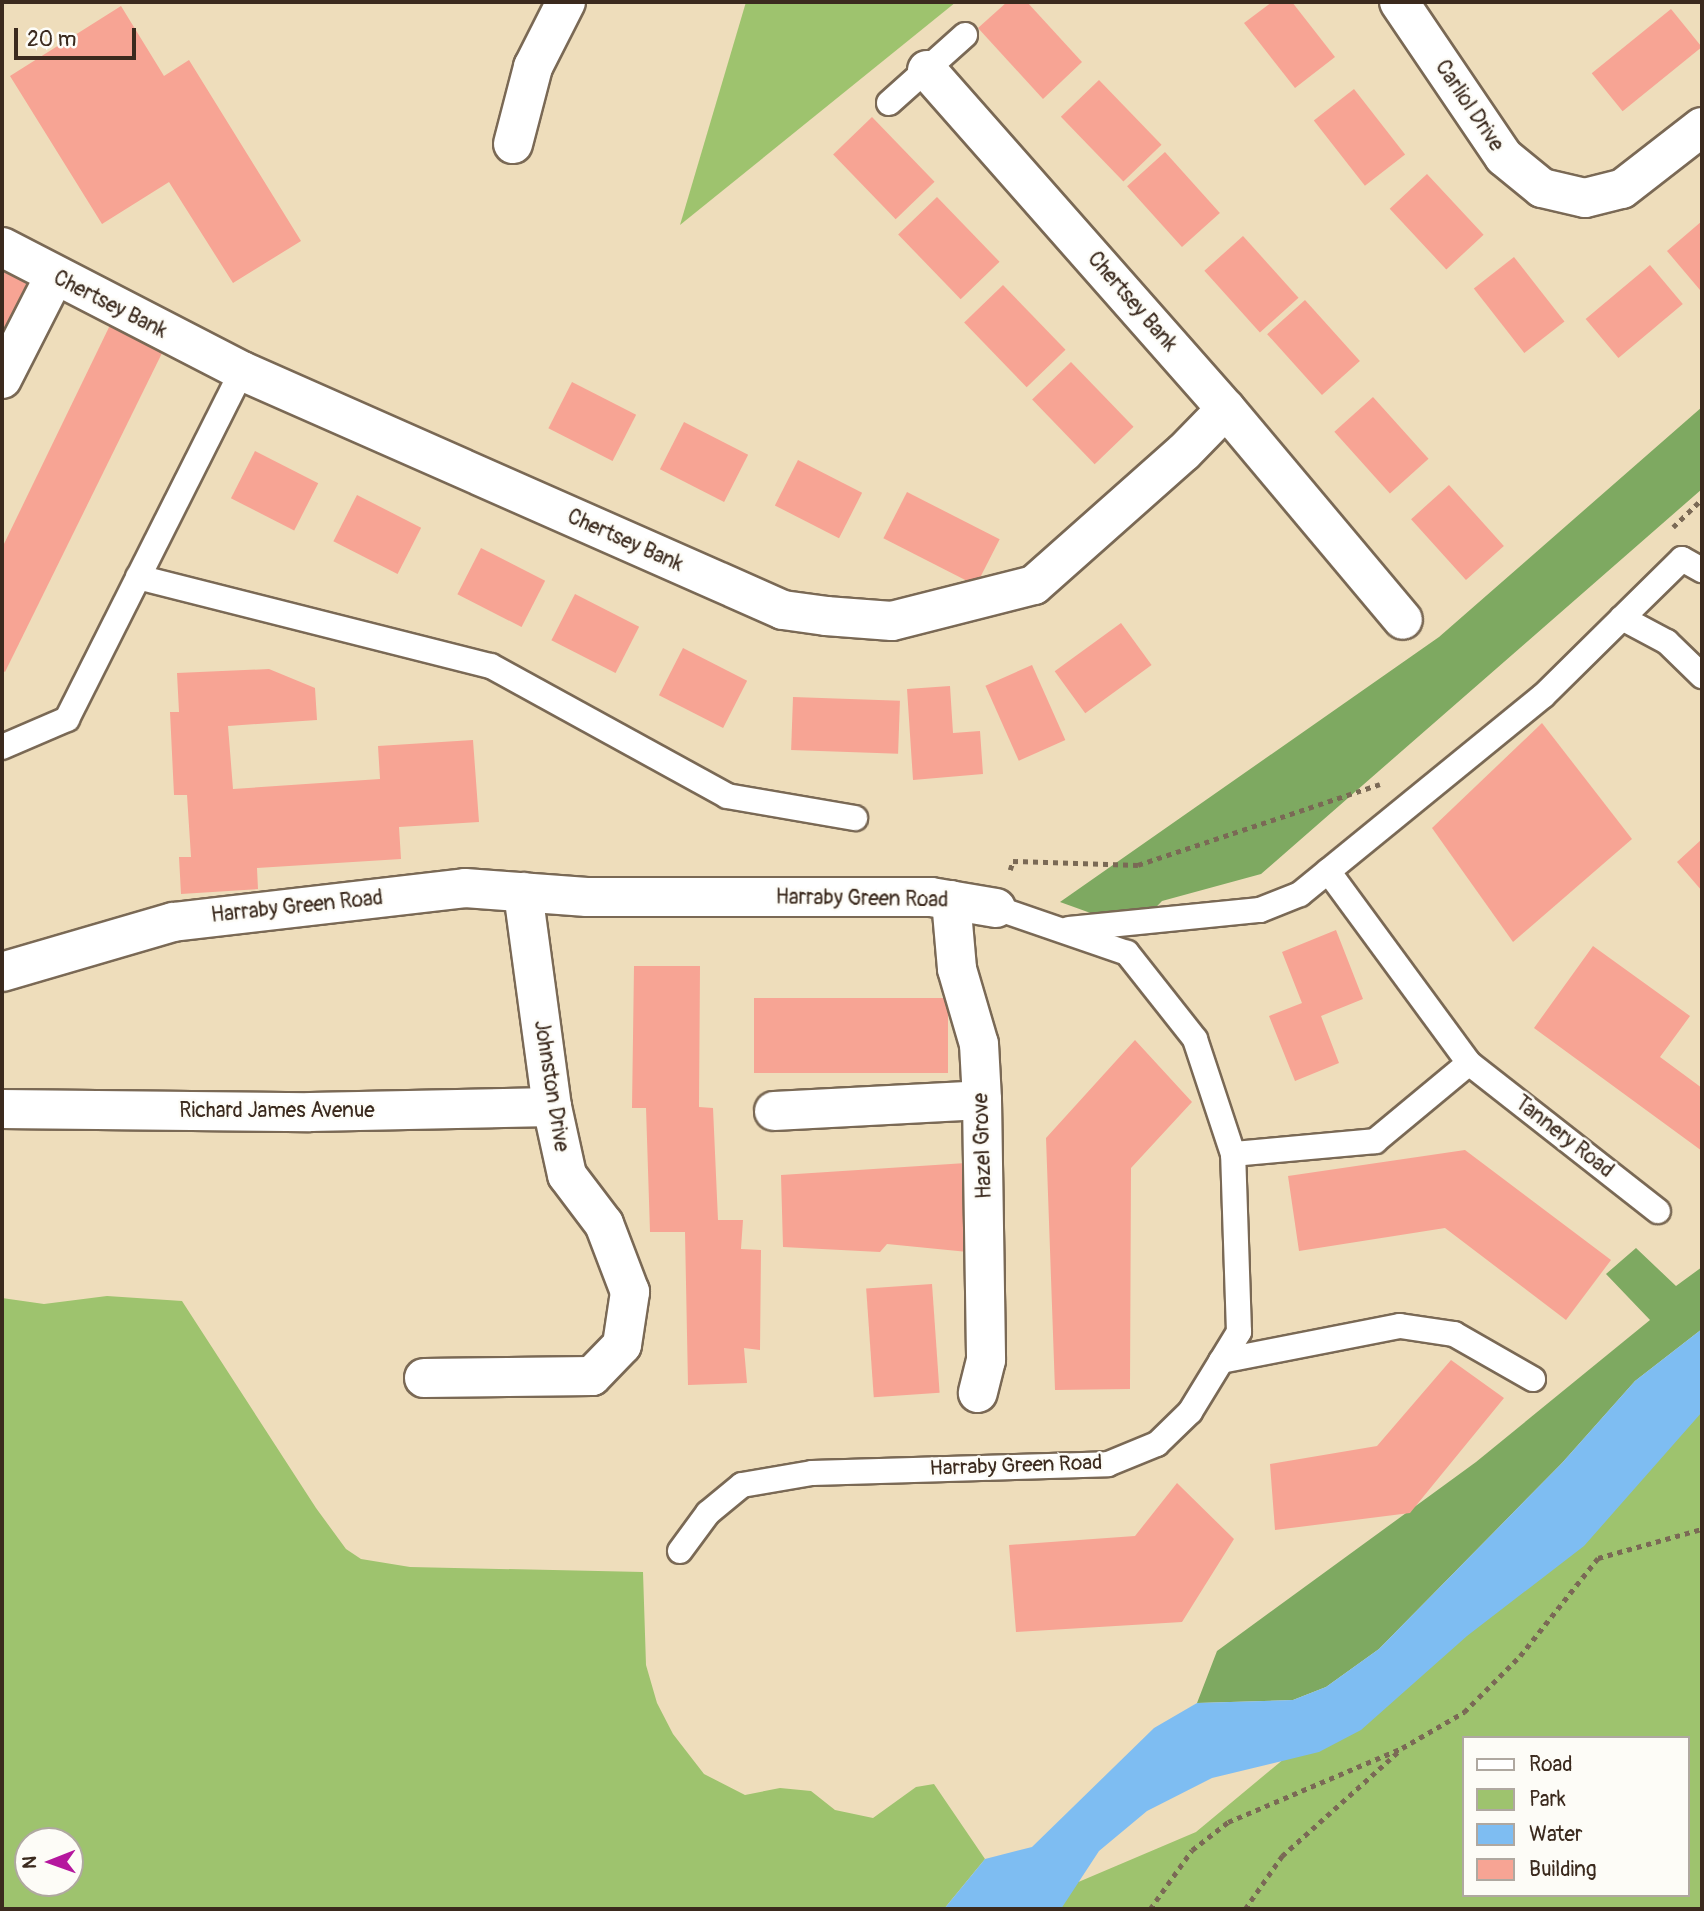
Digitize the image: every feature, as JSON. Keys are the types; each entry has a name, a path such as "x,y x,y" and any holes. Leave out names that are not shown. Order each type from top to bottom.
{"street":[{"path":"513,144 533,67 566,2"},
{"name":"Carliol Drive","path":"1399,2 1504,157 1542,188 1585,198 1622,189 1702,127"},
{"name":"Chertsey Bank","path":"927,70 1226,408 1403,620"},
{"name":"Chertsey Bank","path":"2,247 54,277 242,371 783,610 892,621 1034,585 1184,452 1226,408"},
{"path":"2,379 54,277"},
{"name":"Harraby Green Road","path":"2,972 112,937 216,915 465,888 523,892 951,900 996,908"},
{"name":"Johnston Drive","path":"424,1378 592,1376 622,1345 630,1292 604,1224 567,1175 552,1107 523,892"},
{"name":"Hazel Grove","path":"951,900 957,969 979,1044 986,1360 978,1393"},
{"path":"774,1111 982,1100"},
{"name":"Richard James Avenue","path":"2,1109 310,1112 552,1107"}],"lane":[{"path":"888,103 965,35"},
{"path":"2,747 67,719 242,371"},
{"path":"1065,929 1260,910 1300,894 1543,696 1682,559 1702,570"},
{"path":"138,577 491,667 727,796 855,818"},
{"path":"1622,618 1667,642 1702,676"},
{"name":"Tannery Road","path":"1328,871 1469,1063 1658,1211"},
{"name":"Harraby Green Road","path":"681,1551 708,1513 742,1485 812,1473 1108,1464 1157,1444 1190,1412 1239,1332 1233,1154 1195,1039 1127,953 1065,929 996,908"},
{"path":"1233,1154 1375,1141 1469,1063"},
{"path":"1221,1361 1400,1326 1454,1334 1533,1379"}],"path":[{"path":"1664,537 1702,499"},
{"path":"996,908 1013,861 1138,865 1383,783"},
{"path":"1150,1909 1192,1850 1228,1822 1402,1748 1464,1712 1520,1656 1598,1558 1702,1529"},
{"path":"1245,1909 1282,1856 1402,1748"}],"green space":[{"path":"746,2 956,2 680,225"},
{"path":"1702,407 1702,489 1261,874 1162,901 1135,929 1060,902 1439,637"},
{"path":"1636,1248 1676,1286 1702,1267 1702,1329 1635,1381 1562,1463 1379,1649 1326,1687 1293,1700 1197,1703 1217,1651 1476,1462 1650,1320 1606,1274"},
{"path":"107,1296 182,1301 316,1508 346,1549 361,1559 410,1567 643,1572 646,1665 657,1703 673,1734 704,1774 745,1795 780,1788 811,1791 835,1810 873,1818 916,1787 934,1784 985,1859 944,1909 2,1909 2,1298 44,1304"},
{"path":"1702,1411 1702,1909 1015,1909 1196,1832"}],"water":[{"path":"1702,1329 1702,1412 1584,1546 1467,1636 1361,1730 1319,1752 1212,1778 1147,1811 1099,1851 1061,1909 944,1909 985,1859 1032,1847 1154,1728 1197,1703 1293,1700 1326,1687 1379,1649 1562,1463 1635,1381"}],"building":[{"path":"1007,2 1027,2 1082,62 1043,99 978,28"},
{"path":"1272,2 1292,2 1335,57 1295,88 1244,23"},
{"path":"121,6 164,76 189,60 301,241 233,283 169,182 102,224 10,76"},
{"path":"1671,9 1702,47 1623,111 1592,73"},
{"path":"1099,80 1162,145 1123,182 1061,117"},
{"path":"1354,89 1405,154 1365,186 1314,120"},
{"path":"872,117 935,182 896,219 833,155"},
{"path":"1165,152 1220,213 1182,247 1127,186"},
{"path":"1427,174 1484,235 1446,269 1390,209"},
{"path":"937,197 1000,262 961,299 898,235"},
{"path":"1702,221 1702,288 1700,290 1667,251"},
{"path":"1243,236 1299,298 1260,332 1204,271"},
{"path":"1514,257 1564,322 1524,353 1474,288"},
{"path":"1650,265 1683,304 1618,358 1586,319"},
{"path":"2,266 37,283 2,354"},
{"path":"1003,285 1066,350 1027,387 964,323"},
{"path":"1305,300 1360,361 1322,395 1267,334"},
{"path":"113,319 166,345 5,672 2,670 2,548"},
{"path":"1071,362 1134,427 1095,464 1032,400"},
{"path":"572,382 636,415 613,461 548,428"},
{"path":"1373,397 1429,459 1390,493 1334,432"},
{"path":"684,422 748,455 724,502 660,469"},
{"path":"255,451 318,483 294,530 231,498"},
{"path":"798,460 862,493 839,538 775,505"},
{"path":"1449,485 1504,546 1466,580 1411,519"},
{"path":"907,492 1000,539 976,586 883,538"},
{"path":"357,495 421,528 398,574 333,541"},
{"path":"481,548 545,581 522,627 457,594"},
{"path":"575,594 639,627 616,673 551,640"},
{"path":"1121,623 1152,665 1085,713 1055,671"},
{"path":"683,648 747,681 723,728 659,695"},
{"path":"1032,665 1065,740 1019,761 985,686"},
{"path":"269,669 315,688 317,720 228,726 233,789 380,779 378,746 473,740 479,822 399,827 401,859 257,868 258,889 181,894 179,857 191,857 187,795 174,795 170,712 179,712 177,673"},
{"path":"950,686 953,733 980,731 983,774 913,780 907,689"},
{"path":"793,697 900,701 898,754 791,750"},
{"path":"1542,723 1632,839 1513,942 1432,828"},
{"path":"1702,839 1702,891 1677,862"},
{"path":"1336,930 1363,999 1321,1016 1339,1063 1295,1081 1269,1016 1302,1003 1282,952"},
{"path":"1593,946 1690,1016 1660,1057 1702,1088 1702,1151 1534,1028"},
{"path":"634,966 700,966 699,1107 713,1108 718,1220 743,1220 741,1249 761,1250 760,1350 744,1348 747,1383 688,1385 685,1232 650,1232 646,1108 632,1108"},
{"path":"754,998 948,998 948,1073 754,1073"},
{"path":"1135,1040 1192,1102 1131,1168 1130,1389 1055,1390 1046,1138"},
{"path":"1465,1150 1611,1260 1566,1320 1445,1228 1299,1251 1288,1176"},
{"path":"966,1163 968,1252 887,1244 880,1252 783,1247 781,1175"},
{"path":"932,1284 940,1393 874,1397 866,1289"},
{"path":"1451,1360 1504,1398 1410,1513 1275,1530 1270,1464 1377,1446"},
{"path":"1177,1483 1234,1539 1182,1622 1016,1632 1009,1545 1135,1536"}]}
